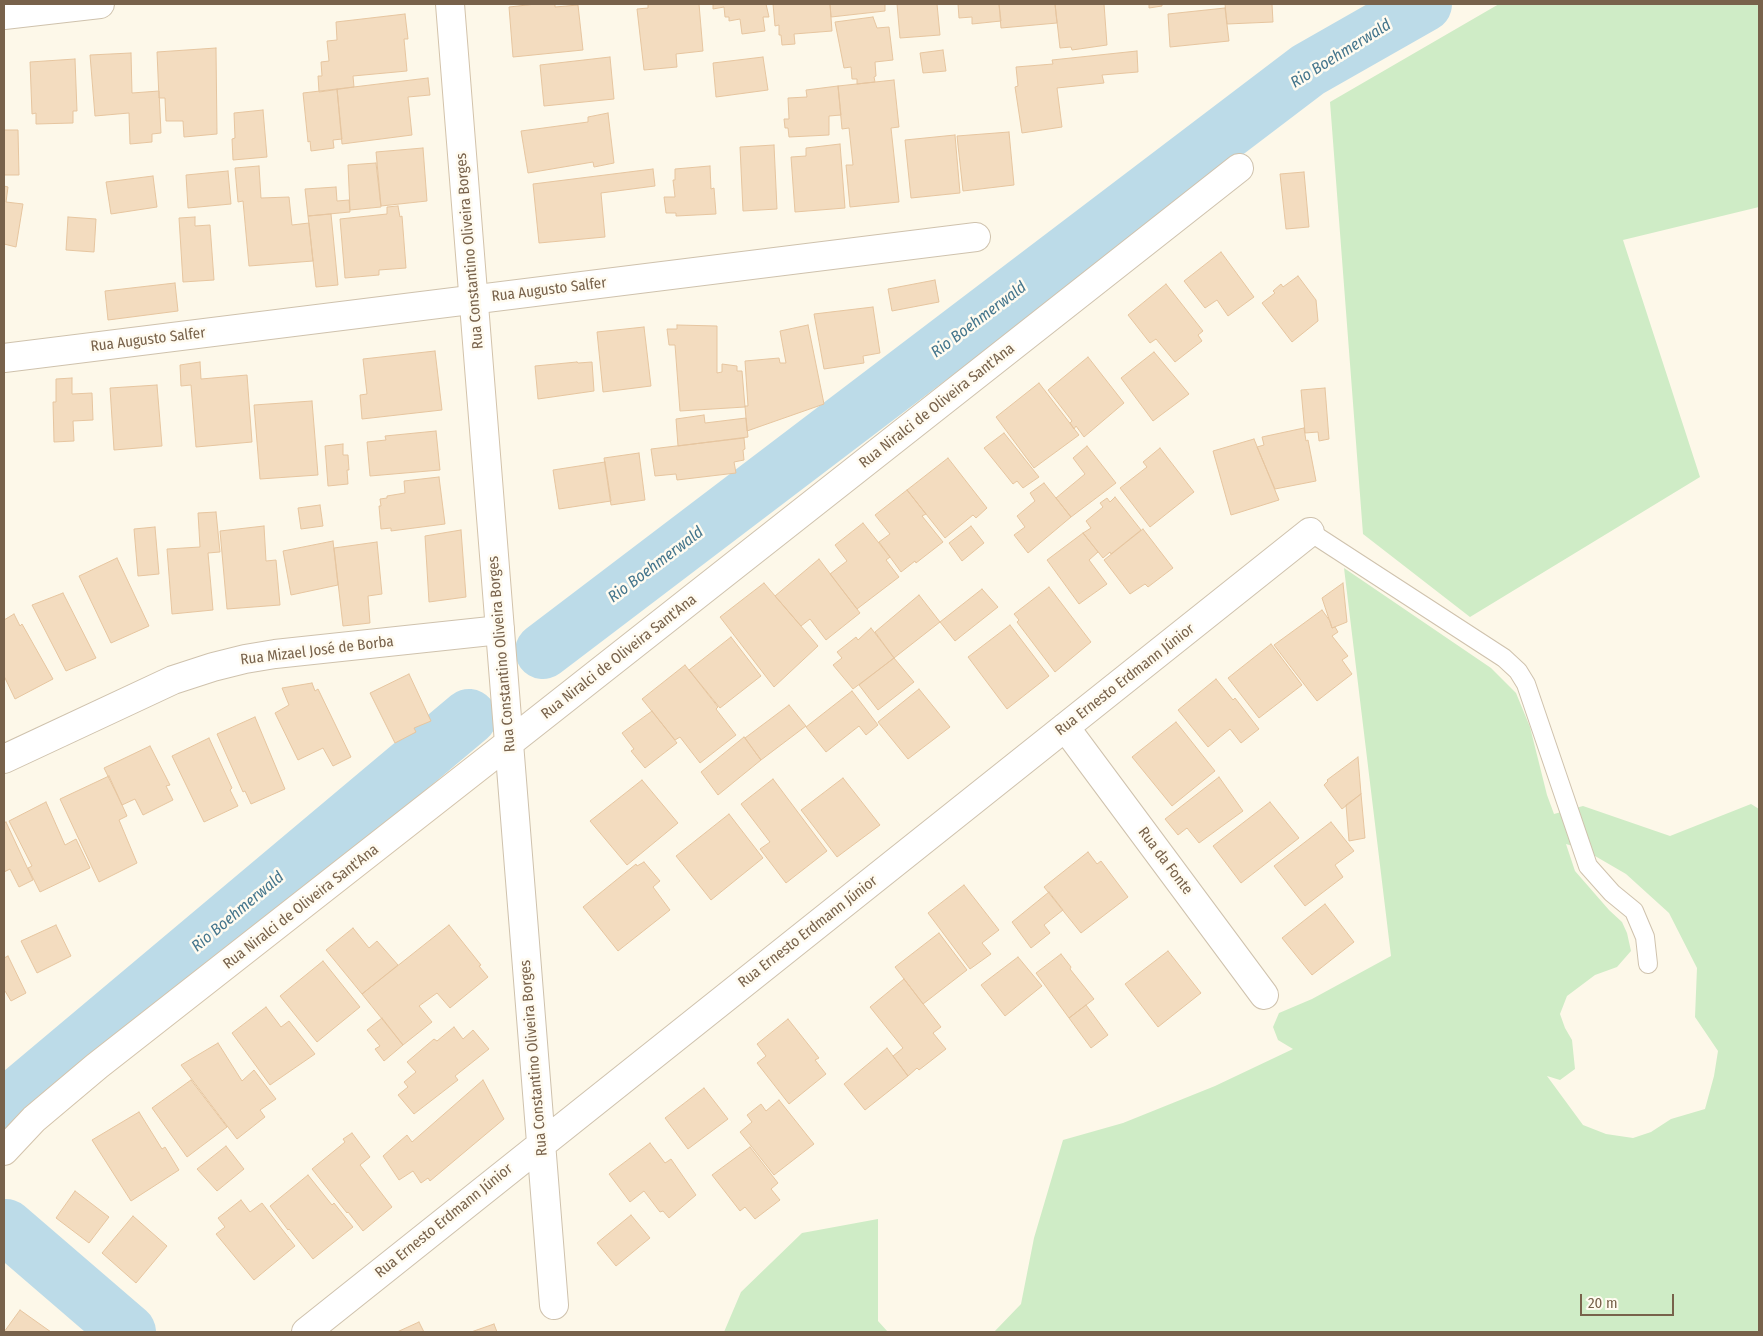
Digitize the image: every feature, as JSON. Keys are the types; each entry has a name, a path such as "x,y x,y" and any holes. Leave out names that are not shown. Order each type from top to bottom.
{"street":[{"path":"4,15 100,4"},
{"name":"Rua Constantino Oliveira Borges","path":"450,4 554,1305"},
{"name":"Rua Niralci de Oliveira Sant'Ana","path":"4,1150 34,1120 98,1066 1239,168"},
{"name":"Rua Augusto Salfer","path":"4,358 976,237"},
{"name":"Rua Ernesto Erdmann Júnior","path":"306,1332 1310,532"},
{"name":"Rua Mizael José de Borba","path":"4,759 173,680 213,667 275,654 500,630"},
{"name":"Rua da Fonte","path":"1065,728 1264,995"}],"lane":[{"path":"1310,532 1504,658 1518,671 1526,684 1588,866 1612,893 1634,911 1645,937 1648,964"}],"green space":[{"path":"1499,4 1759,4 1759,207 1623,240 1700,477 1470,617 1363,534 1330,102"},
{"path":"1344,568 1491,668 1516,693 1530,727 1547,795 1554,814 1583,806 1670,836 1751,804 1759,809 1759,1332 994,1332 1021,1304 1034,1238 1063,1140 1123,1123 1215,1086 1293,1049 1278,1040 1273,1027 1279,1013 1312,999 1391,956","holes":["1566,844 1583,849 1626,874 1669,913 1697,968 1695,1017 1718,1051 1714,1076 1705,1109 1671,1119 1651,1132 1633,1138 1606,1134 1583,1125 1547,1076 1560,1080 1575,1069 1572,1040 1560,1014 1567,996 1595,975 1617,967 1631,951 1627,933 1622,922 1575,871"]},
{"path":"878,1219 878,1321 888,1332 724,1332 741,1292 802,1233"}],"building":[{"path":"555,4 555,7 578,5 583,50 513,57 509,7"},
{"path":"648,4 699,4 703,51 676,54 677,67 644,70 637,9 648,8"},
{"path":"713,4 766,4 769,17 763,17 765,31 742,34 740,19 729,21 729,17 725,17 724,7 713,9"},
{"path":"773,4 830,4 832,31 794,34 795,44 782,45 779,25 775,26"},
{"path":"830,4 885,4 885,11 831,17"},
{"path":"897,4 937,4 940,35 900,38"},
{"path":"958,4 999,4 1001,21 972,24 972,17 959,18"},
{"path":"999,4 1055,4 1057,23 1001,28"},
{"path":"1055,4 1104,4 1107,45 1072,50 1071,47 1060,48"},
{"path":"1149,4 1162,4 1162,6 1149,8"},
{"path":"1225,4 1272,4 1273,22 1227,24"},
{"path":"1225,8 1229,41 1170,47 1168,14"},
{"path":"405,14 408,39 404,39 407,71 353,76 354,87 319,92 318,76 322,76 321,62 329,61 327,41 337,40 336,22"},
{"path":"873,17 877,28 889,27 893,60 875,62 875,82 857,84 857,79 852,79 851,67 844,68 835,22"},
{"path":"216,48 217,134 184,137 183,121 166,121 165,98 159,98 157,52"},
{"path":"943,50 946,71 923,73 920,53"},
{"path":"1137,51 1138,72 1102,75 1104,83 1057,88 1062,127 1022,133 1015,87 1018,86 1016,67 1053,64 1052,60"},
{"path":"131,53 132,93 159,91 161,133 152,134 152,142 130,144 129,113 95,116 90,55"},
{"path":"610,57 614,99 544,106 540,65"},
{"path":"763,57 768,90 716,97 713,63"},
{"path":"75,59 77,111 73,111 73,123 36,124 36,113 32,114 30,62"},
{"path":"428,78 430,95 408,97 412,135 342,144 337,89"},
{"path":"894,80 899,127 891,128 899,202 850,207 846,165 853,165 849,128 842,129 838,86"},
{"path":"838,86 841,115 829,116 829,135 789,137 784,119 789,119 788,98 807,97 806,90"},
{"path":"337,89 342,139 333,140 334,148 311,151 310,141 308,142 303,93"},
{"path":"263,110 267,157 233,160 232,139 235,138 234,113"},
{"path":"608,113 614,163 594,167 593,162 528,173 521,131 588,122 588,117"},
{"path":"4,130 18,130 19,175 4,175"},
{"path":"1009,132 1014,185 963,191 957,136"},
{"path":"955,135 960,193 911,198 905,140"},
{"path":"840,144 845,208 795,212 791,157 806,156 806,148"},
{"path":"774,145 777,209 743,211 740,147"},
{"path":"423,148 427,201 381,206 376,152"},
{"path":"376,163 381,207 350,210 348,165"},
{"path":"259,166 261,198 289,197 292,225 309,223 313,261 249,266 243,201 238,202 235,168"},
{"path":"710,166 711,189 714,188 716,214 676,216 676,213 666,213 664,197 675,197 673,180 675,180 675,169"},
{"path":"653,169 655,186 601,193 605,237 539,243 533,184"},
{"path":"228,171 231,204 188,208 186,175"},
{"path":"1304,172 1309,227 1286,229 1280,174"},
{"path":"153,176 157,207 111,214 106,182"},
{"path":"4,186 8,187 6,202 23,204 16,247 4,244"},
{"path":"336,187 337,201 349,200 350,212 308,216 305,189"},
{"path":"398,206 400,217 402,216 406,268 379,270 379,275 345,278 340,219 387,214 387,207"},
{"path":"331,214 338,285 316,287 308,216"},
{"path":"68,217 96,219 94,252 66,250"},
{"path":"195,217 195,226 210,225 214,280 183,282 179,218"},
{"path":"1221,252 1254,297 1228,316 1217,300 1205,308 1184,281"},
{"path":"1298,276 1316,300 1318,321 1292,342 1262,303 1275,293 1273,291 1281,284 1283,287"},
{"path":"935,280 939,302 892,311 888,289"},
{"path":"175,283 178,311 108,320 105,291"},
{"path":"1166,284 1203,331 1198,335 1202,341 1175,362 1156,339 1150,343 1128,315"},
{"path":"873,307 880,353 863,356 864,363 824,369 814,314"},
{"path":"677,325 717,326 717,373 722,372 722,364 737,366 737,371 742,371 745,407 680,411 675,345 669,345 667,329 677,329"},
{"path":"808,325 824,404 747,431 745,406 748,406 745,361 779,358 780,363 786,363 780,331"},
{"path":"644,327 651,386 603,392 597,332"},
{"path":"435,351 442,410 362,419 360,395 367,394 363,359"},
{"path":"1154,352 1189,394 1153,421 1121,378"},
{"path":"1088,357 1124,403 1084,437 1076,426 1074,429 1070,423 1072,421 1048,390"},
{"path":"200,362 201,379 247,375 252,442 196,447 191,385 181,386 180,365"},
{"path":"592,362 594,391 538,399 535,366"},
{"path":"72,378 72,394 92,393 93,420 73,421 74,441 54,442 53,402 56,402 56,379"},
{"path":"1039,383 1079,435 1034,468 996,417"},
{"path":"157,385 162,446 114,450 110,388"},
{"path":"1325,388 1329,439 1319,441 1318,432 1305,433 1301,390"},
{"path":"312,401 318,475 260,479 254,405"},
{"path":"704,415 705,423 746,418 748,437 678,446 676,419"},
{"path":"1304,428 1316,481 1275,489 1257,447 1264,445 1262,437"},
{"path":"436,431 440,470 370,476 367,442 386,440 385,436"},
{"path":"1004,433 1039,477 1023,488 1017,481 1013,484 984,448"},
{"path":"744,438 744,460 734,462 736,473 677,480 676,474 655,476 651,449"},
{"path":"1254,439 1279,500 1231,515 1213,451"},
{"path":"343,444 343,455 348,455 348,484 328,486 325,446"},
{"path":"1087,446 1116,483 1071,517 1056,498 1085,474 1073,458"},
{"path":"1160,448 1194,492 1150,527 1120,488 1147,467 1143,462"},
{"path":"639,453 645,500 611,505 604,458"},
{"path":"948,458 987,508 976,518 973,515 945,538 907,490"},
{"path":"605,462 611,501 559,509 553,470"},
{"path":"439,477 445,524 391,531 391,528 381,529 380,499 405,493 404,481"},
{"path":"1044,483 1071,517 1028,553 1014,535 1025,527 1017,516 1035,501 1030,493"},
{"path":"907,490 926,514 922,516 943,542 901,572 879,542 890,534 875,515"},
{"path":"1115,497 1141,530 1111,554 1110,552 1103,558 1083,533 1091,528 1086,521 1103,507 1100,503 1107,498 1110,502"},
{"path":"320,505 323,526 301,529 298,508"},
{"path":"216,512 220,552 208,553 213,610 172,614 167,549 200,547 198,513"},
{"path":"863,523 890,557 886,560 899,577 857,609 830,574 847,561 835,545"},
{"path":"264,526 266,561 276,560 280,605 227,609 220,531"},
{"path":"971,526 984,543 962,561 949,543"},
{"path":"155,527 159,574 138,576 134,529"},
{"path":"1143,529 1173,568 1148,587 1145,584 1130,594 1104,560"},
{"path":"461,530 466,597 429,602 425,536"},
{"path":"1083,533 1098,552 1089,560 1107,584 1079,604 1047,560"},
{"path":"333,541 338,585 291,595 283,551"},
{"path":"377,542 382,594 368,596 370,623 343,626 334,548"},
{"path":"117,558 149,626 111,643 79,576"},
{"path":"819,559 860,613 826,640 810,619 801,626 775,596"},
{"path":"764,583 818,646 774,687 720,617"},
{"path":"1343,583 1347,622 1332,628 1322,598"},
{"path":"1049,587 1091,642 1055,672 1017,622 1019,620 1014,614"},
{"path":"982,589 998,607 955,641 940,622"},
{"path":"63,593 96,658 66,671 32,605"},
{"path":"919,595 940,622 894,658 875,632"},
{"path":"1322,610 1330,621 1332,628 1335,627 1338,632 1332,636 1348,656 1342,660 1352,674 1317,701 1274,645"},
{"path":"14,614 20,626 22,624 53,679 15,699 4,676 4,620"},
{"path":"1010,625 1049,676 1007,709 968,657"},
{"path":"871,628 894,658 853,689 833,665 842,658 837,652 856,637 858,640"},
{"path":"731,637 761,676 720,708 689,670"},
{"path":"1271,644 1302,685 1259,718 1228,678"},
{"path":"894,658 914,682 878,710 859,685"},
{"path":"685,665 718,707 716,709 736,735 700,763 680,737 675,740 642,699"},
{"path":"409,674 431,721 414,728 416,732 395,743 370,693"},
{"path":"1216,679 1233,700 1235,698 1259,729 1241,743 1230,729 1208,747 1178,710"},
{"path":"312,683 315,691 318,689 351,757 333,766 323,748 298,760 275,713 289,705 282,688"},
{"path":"919,689 950,727 908,759 878,722"},
{"path":"852,691 878,725 866,735 859,726 826,752 806,727"},
{"path":"789,705 806,726 761,760 745,738"},
{"path":"652,711 677,743 645,768 631,751 634,749 622,733"},
{"path":"255,717 285,789 251,804 245,791 243,792 217,734"},
{"path":"1176,722 1215,771 1172,806 1132,757"},
{"path":"744,737 761,760 718,795 701,772"},
{"path":"209,738 232,788 230,790 238,806 204,822 172,756"},
{"path":"150,746 170,785 166,786 173,800 143,815 135,799 122,805 104,768"},
{"path":"1358,757 1361,794 1342,809 1324,785 1327,780"},
{"path":"109,776 127,816 119,820 137,863 99,882 60,799"},
{"path":"1219,777 1243,811 1199,843 1187,828 1178,835 1165,819"},
{"path":"843,778 880,825 837,857 801,810"},
{"path":"773,779 827,851 786,883 760,849 770,842 741,804"},
{"path":"642,780 678,823 627,865 590,821"},
{"path":"1361,794 1365,838 1349,841 1346,805"},
{"path":"46,802 65,845 76,839 90,868 40,892 28,868 32,866 9,821"},
{"path":"1270,802 1299,838 1241,883 1213,846"},
{"path":"729,814 763,858 711,900 676,856"},
{"path":"6,822 33,880 19,887 10,869 4,872 4,823"},
{"path":"1331,822 1354,851 1335,865 1343,877 1305,906 1274,866"},
{"path":"1088,852 1097,864 1101,861 1128,897 1081,933 1044,887"},
{"path":"644,862 660,881 653,887 670,910 618,951 583,907 636,864 637,866"},
{"path":"964,885 999,930 982,943 991,954 970,969 928,913"},
{"path":"1049,892 1063,910 1044,925 1050,933 1031,948 1012,922"},
{"path":"1325,904 1354,942 1312,975 1282,938"},
{"path":"56,925 71,956 37,973 21,941"},
{"path":"449,925 481,965 479,966 488,977 450,1008 437,993 419,1006 432,1022 403,1045 362,994"},
{"path":"353,928 369,948 377,941 398,965 362,994 326,950"},
{"path":"939,933 967,970 923,1004 895,967"},
{"path":"1168,951 1201,993 1158,1027 1125,984"},
{"path":"1061,954 1071,967 1070,969 1094,999 1069,1018 1036,973"},
{"path":"8,956 26,993 11,1001 4,991 4,958"},
{"path":"1018,957 1042,986 1005,1016 981,985"},
{"path":"323,961 360,1007 317,1042 280,996"},
{"path":"904,979 941,1027 933,1033 946,1049 908,1076 893,1056 903,1048 870,1007"},
{"path":"1086,1005 1108,1035 1091,1048 1069,1018"},
{"path":"266,1007 281,1027 289,1021 315,1054 270,1085 232,1033"},
{"path":"382,1018 403,1045 384,1061 375,1049 380,1046 367,1030"},
{"path":"788,1019 819,1058 815,1060 826,1074 789,1104 757,1063 766,1056 757,1044"},
{"path":"454,1027 463,1039 473,1030 489,1049 455,1076 458,1080 414,1114 398,1095 408,1087 404,1082 416,1072 407,1062 434,1039 437,1041"},
{"path":"218,1043 242,1081 254,1070 276,1099 260,1110 265,1117 237,1139 181,1065"},
{"path":"887,1048 908,1076 865,1110 844,1084"},
{"path":"191,1080 227,1127 187,1157 152,1108"},
{"path":"483,1080 504,1119 430,1181 428,1178 421,1183 413,1171 399,1180 383,1156 407,1135 412,1142"},
{"path":"704,1088 728,1119 688,1149 665,1118"},
{"path":"779,1100 814,1144 774,1175 740,1132 752,1122 747,1115 761,1104 766,1111"},
{"path":"139,1112 162,1149 165,1147 179,1170 131,1201 92,1140"},
{"path":"352,1133 370,1157 360,1165 392,1207 363,1231 312,1169 345,1142 343,1139"},
{"path":"650,1143 665,1163 671,1159 696,1195 669,1218 663,1211 660,1212 644,1191 630,1202 609,1174"},
{"path":"226,1146 244,1169 217,1191 197,1169"},
{"path":"750,1147 778,1183 771,1189 780,1200 755,1219 745,1207 740,1211 712,1175"},
{"path":"308,1175 353,1227 313,1259 270,1206"},
{"path":"75,1191 109,1217 89,1243 56,1218"},
{"path":"241,1200 250,1212 262,1203 295,1246 254,1280 216,1234 225,1227 218,1218"},
{"path":"631,1215 650,1238 616,1266 597,1243"},
{"path":"133,1216 167,1246 136,1283 102,1253"},
{"path":"20,1310 51,1332 4,1332"},
{"path":"419,1322 424,1332 397,1332"},
{"path":"494,1324 497,1332 471,1332"}],"waterway":[{"name":"Rio Boehmerwald","path":"543,651 1308,70 1424,4"},
{"name":"Rio Boehmerwald","path":"4,1103 19,1095 469,717"},
{"name":"Rio Boehmerwald","path":"6,1227 128,1332"}]}
